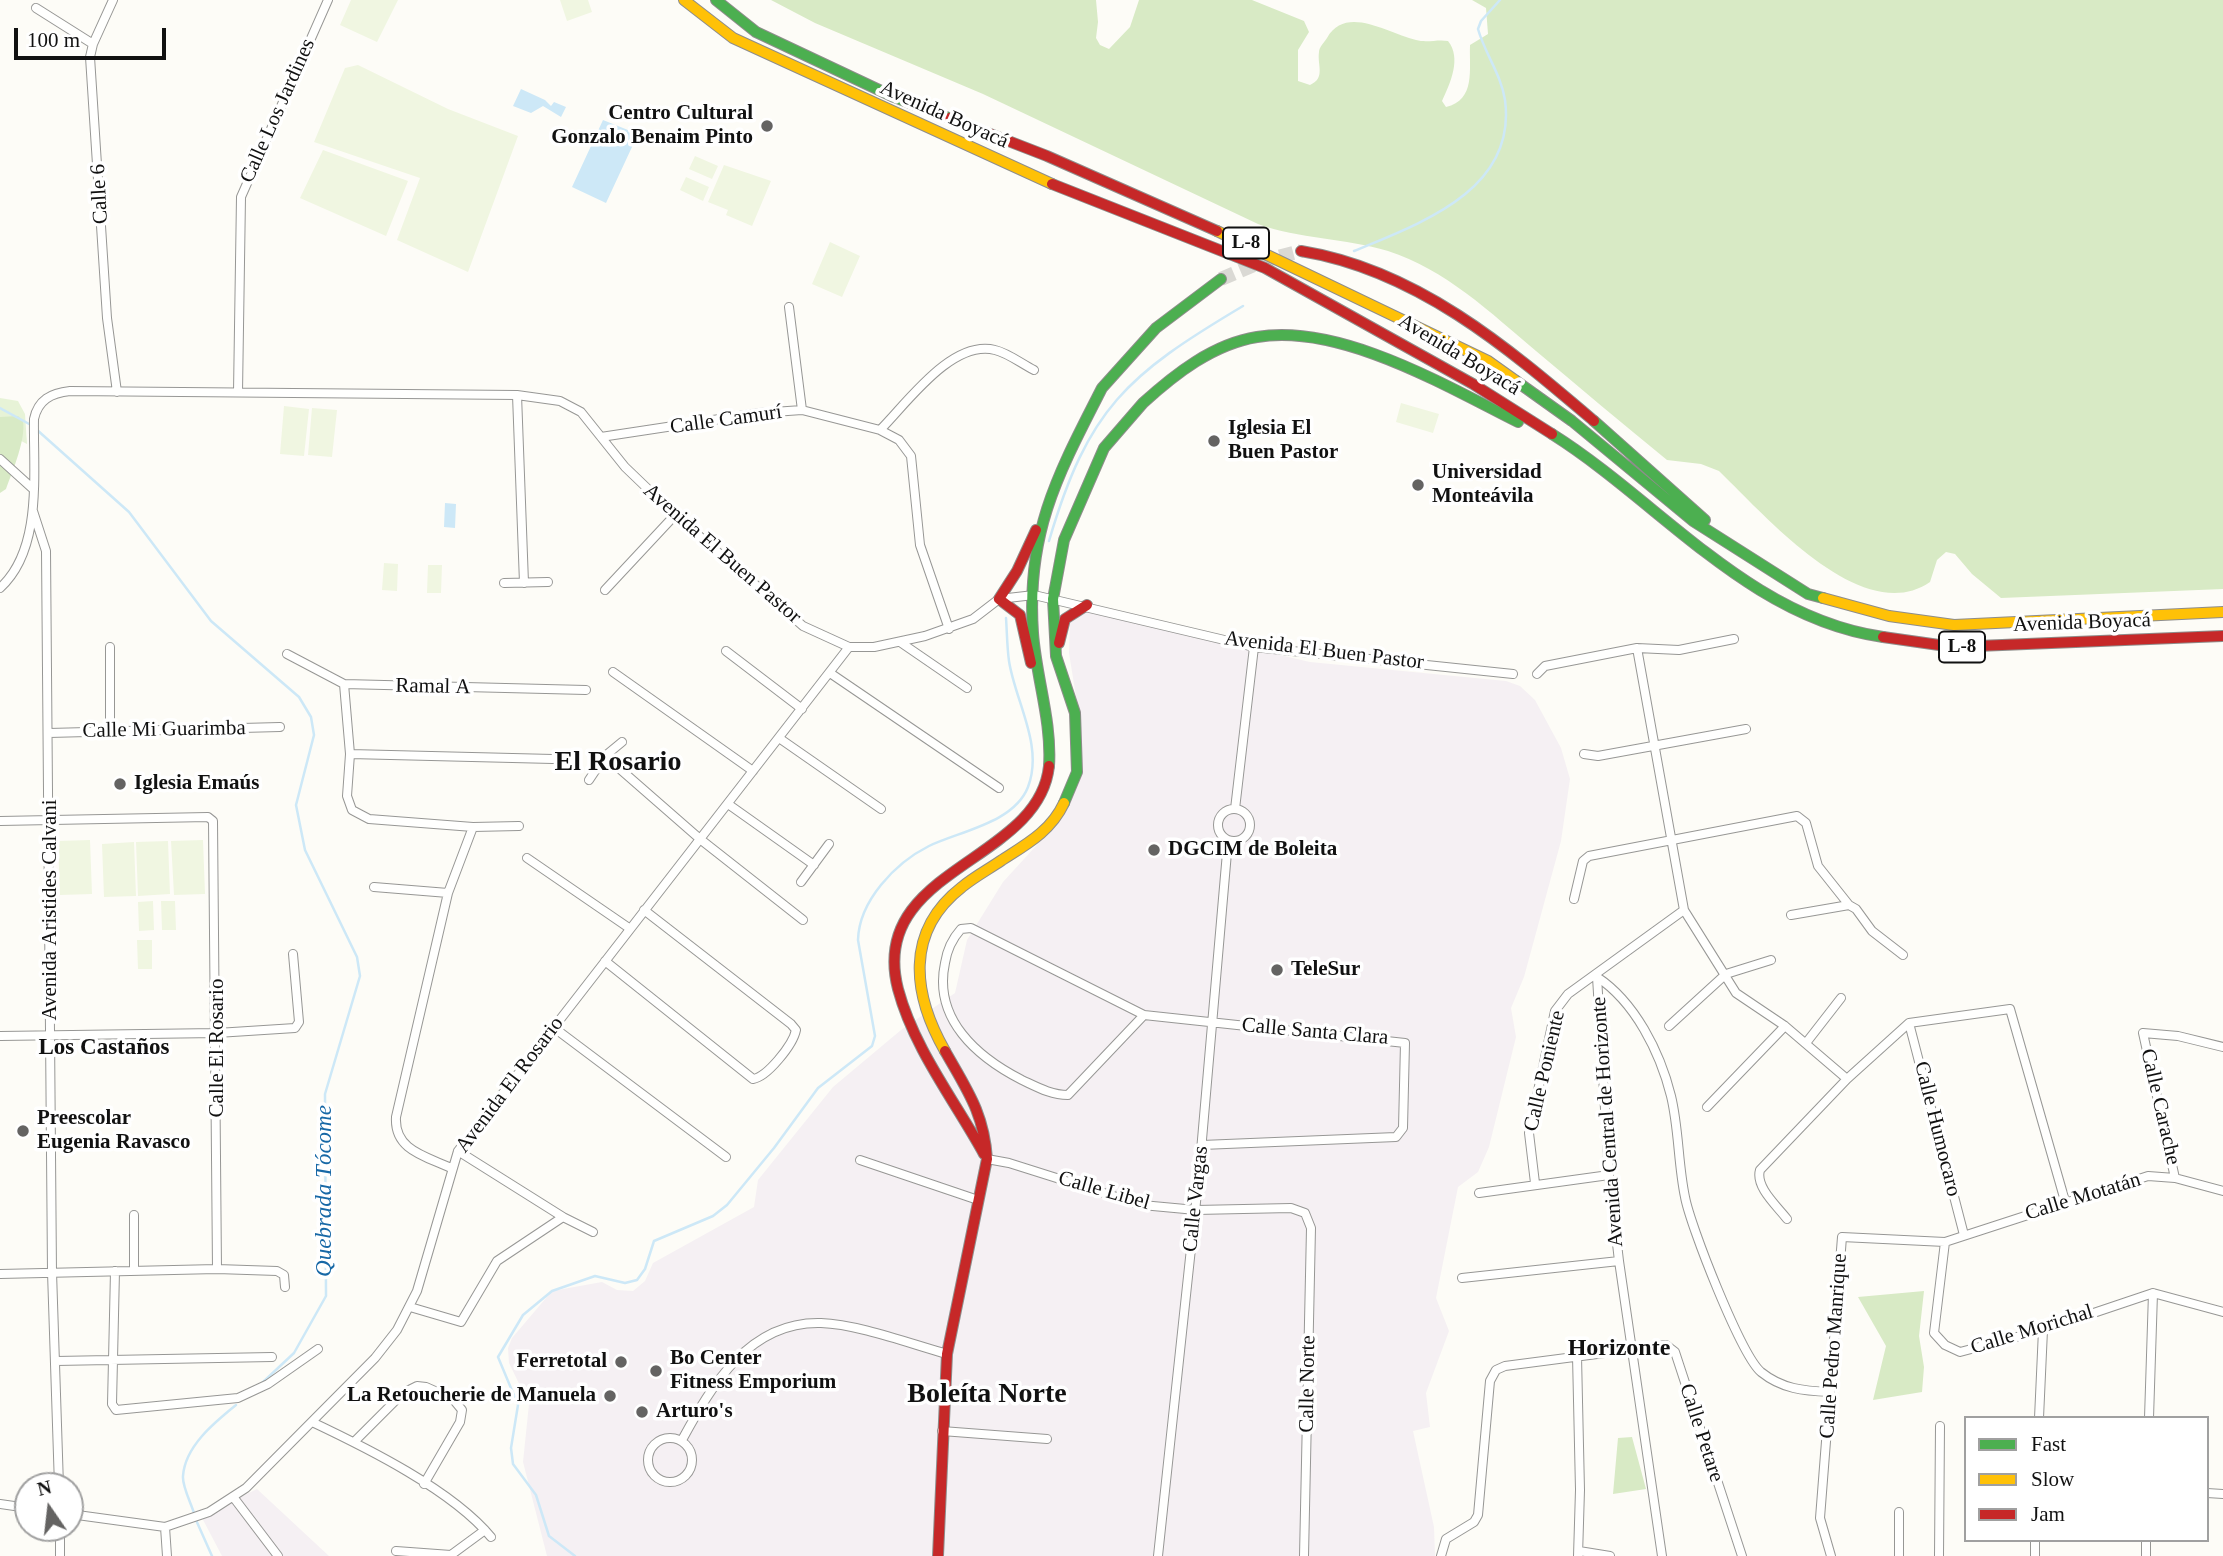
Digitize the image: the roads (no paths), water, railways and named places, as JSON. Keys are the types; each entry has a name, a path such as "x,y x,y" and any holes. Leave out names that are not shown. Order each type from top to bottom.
{"main road":[{"name":"Avenida Boyacá","path":"684,0 733,38 941,136 1090,201 1265,268 1473,384 1579,451 1719,564 1792,606 1828,623 1868,635 1953,647 2223,636"},
{"name":"Avenida Boyacá","path":"716,0 756,32 894,97 1046,156 1208,226 1488,361 1572,421 1693,521 1738,553 1808,594 1889,616 1954,625 2223,612"},
{"path":"1301,251 1349,260 1420,288 1460,314 1588,413 1738,553"},
{"path":"987,1159 919,1043 898,992 895,965 897,940 920,897 975,853 1023,821 1037,804 1047,782 1050,741 1020,615 999,599 1017,571 1102,388 1126,355 1159,323 1221,279"},
{"path":"938,1556 947,1354 987,1159 985,1129 979,1110 932,1028 922,1001 918,977 922,942 937,914 960,888 1035,839 1057,818 1077,772 1075,713 1056,656 1053,599 1064,540 1104,448 1143,403 1189,364 1220,349 1258,336 1285,334 1312,338 1393,364 1579,451"},
{"path":"1037,679 1033,631 1034,595 1042,518"},
{"path":"1056,656 1065,619 1087,605"}],"street":[{"name":"Calle 6","path":"113,0 90,57 107,318 117,392"},
{"name":"Calle Los Jardines","path":"238,392 241,197 328,0"},
{"path":"36,8 93,44"},
{"path":"789,307 802,410"},
{"path":"880,430 956,355 974,350 995,350 1034,370"},
{"name":"Avenida El Buen Pastor","path":"32,488 36,412 45,398 70,391 517,395 568,403 587,418 625,467 675,515 803,626 849,647 874,647 949,629 973,619 999,599 1034,595 1087,605 1254,647 1513,674"},
{"path":"517,395 524,583"},
{"name":"Calle Camurí","path":"601,437 759,413 802,410 880,430 899,440 911,456 920,545 949,629"},
{"path":"0,459 32,488 27,542 13,573 0,588"},
{"name":"Avenida Aristides Calvani","path":"31,505 46,551 52,1272 59,1472"},
{"path":"606,590 675,515"},
{"path":"504,583 548,582"},
{"path":"1537,674 1545,666 1637,649 1679,650 1734,639"},
{"path":"900,642 967,688"},
{"path":"110,647 110,731"},
{"name":"Avenida El Rosario","path":"84,1516 166,1527 209,1512 233,1498 375,1358 410,1307 423,1276 451,1168 458,1151 849,647"},
{"name":"Calle Vargas","path":"1235,809 1254,647"},
{"path":"1637,649 1684,911 1736,993 1785,1026 1847,1080"},
{"path":"726,651 802,709"},
{"name":"Ramal A","path":"287,654 344,684 586,690"},
{"path":"613,672 753,771"},
{"path":"830,673 999,788"},
{"path":"344,684 351,754 347,796 352,810 359,816 473,827 519,826"},
{"name":"Calle Mi Guarimba","path":"49,733 280,727"},
{"path":"1584,754 1598,756 1746,729"},
{"path":"779,738 881,809"},
{"path":"589,780 605,756 622,743"},
{"path":"351,754 553,759"},
{"path":"605,756 700,839 803,920"},
{"path":"727,804 814,865"},
{"name":"Calle Vargas","path":"1235,809 1247,816 1249,831 1239,841 1228,841 1220,835 1218,820 1225,812 1235,809"},
{"name":"Calle El Rosario","path":"50,820 208,817 215,827 217,1269"},
{"path":"1574,900 1585,858 1801,817 1806,823 1818,866 1849,905 1856,908 1872,931 1903,955"},
{"path":"0,821 50,820"},
{"path":"451,1168 407,1148 399,1140 395,1128 448,893 473,827"},
{"name":"Calle Vargas","path":"1158,1556 1196,1210 1228,841"},
{"path":"801,882 829,844"},
{"path":"527,858 629,928"},
{"path":"374,887 448,893"},
{"path":"1791,915 1849,905"},
{"path":"605,961 752,1079 763,1075 794,1038 796,1030 644,910"},
{"name":"Avenida Central de Horizonte","path":"1662,1556 1609,1175 1597,977 1684,911"},
{"name":"Calle Santa Clara","path":"1144,1015 1068,1096 1042,1090 984,1058 957,1026 940,984 947,951 961,929 971,928 1144,1015 1402,1040 1406,1047 1404,1128 1396,1137 1202,1145"},
{"path":"0,1036 217,1033 298,1026 293,954"},
{"path":"1669,1026 1726,974 1771,960"},
{"path":"1597,977 1623,998 1663,1073 1671,1098 1688,1211 1745,1352 1762,1373 1786,1387 1798,1391 1830,1392"},
{"name":"Calle Poniente","path":"1535,1184 1529,1133 1555,1011 1568,994 1597,977"},
{"path":"1806,1043 1841,998"},
{"path":"1787,1219 1762,1187 1759,1180 1760,1170 1847,1080 1909,1023 2010,1009 2065,1201"},
{"name":"Calle Humocaro","path":"1909,1023 1964,1235"},
{"path":"1707,1107 1785,1026"},
{"path":"553,1027 726,1157"},
{"name":"Calle Carache","path":"2175,1178 2143,1032 2178,1036 2223,1047"},
{"path":"458,1151 563,1217 593,1232"},
{"name":"Calle Libel","path":"987,1159 1009,1163 1142,1205 1196,1210 1291,1208 1305,1213"},
{"path":"860,1160 978,1200"},
{"path":"1479,1193 1609,1175"},
{"name":"Calle Motatán","path":"1945,1242 2065,1201 2148,1177 2175,1178 2223,1191"},
{"name":"Calle Norte","path":"1304,1556 1311,1228 1305,1213"},
{"path":"134,1215 134,1271"},
{"path":"410,1307 461,1322 497,1261 563,1217"},
{"name":"Calle Pedro Manrique","path":"1831,1556 1820,1518 1842,1237 1945,1242"},
{"name":"Calle Morichal","path":"1945,1242 1934,1333 1945,1345 1959,1352 2043,1330 2153,1293"},
{"path":"1462,1278 1619,1261"},
{"path":"0,1274 217,1269 282,1272 285,1287"},
{"path":"115,1271 111,1404 116,1410 238,1398 268,1384 318,1349"},
{"path":"2149,1416 2153,1293 2223,1312"},
{"path":"682,1440 707,1394 726,1370 748,1348 768,1335 790,1328 831,1324 947,1354"},
{"path":"2039,1416 2043,1330"},
{"name":"Calle Petare","path":"1441,1556 1446,1539 1474,1522 1478,1515 1492,1375 1505,1366 1665,1345 1675,1352 1742,1556"},
{"path":"1577,1356 1578,1553 1609,1556"},
{"path":"55,1361 272,1357"},
{"path":"354,1442 409,1389 426,1387 453,1399 462,1410 460,1422 424,1484"},
{"path":"312,1422 354,1442 424,1484 467,1512 488,1533 451,1555 396,1551"},
{"path":"1938,1556 1940,1426"},
{"path":"942,1431 1047,1439"},
{"path":"667,1437 682,1440 692,1454 690,1470 679,1480 669,1482 657,1478 648,1461 652,1446 667,1437"},
{"path":"233,1498 278,1556"},
{"path":"1899,1512 1899,1556"},
{"path":"166,1527 167,1556"}],"water":[{"path":"521,89 545,100 551,106 554,102 566,107 561,117 543,106 531,113 513,106"},
{"path":"603,120 638,134 606,203 572,187"},
{"path":"445,503 456,504 455,528 444,527"}],"waterway":[{"path":"1354,251 1408,228 1459,199 1480,180 1496,158 1505,131 1505,100 1478,29 1481,21 1500,0"},
{"path":"1049,541 1079,458 1097,426 1117,400 1169,353 1243,306"},
{"name":"Quebrada Tócome","path":"0,408 31,425"},
{"name":"Quebrada Tócome","path":"36,429 129,512 211,621 299,697 311,717 314,735 296,805 305,850 357,957 360,976 325,1094 326,1296 294,1353 262,1383"},
{"path":"575,1556 549,1536 536,1495 513,1464 511,1448 518,1405 498,1357 523,1315 552,1291 595,1276 625,1283 637,1280 645,1269 654,1241 713,1216 727,1205 774,1148 818,1088 872,1046 875,1036 858,940 860,925 872,898 892,873 916,853 999,818 1021,799 1028,787 1033,756 1031,740 1012,676 1006,618"},
{"name":"Quebrada Tócome","path":"194,1513 184,1485 185,1465 202,1436 236,1405"},
{"path":"196,1520 212,1556"}],"tunnel":[{"path":"1221,279 1263,261 1301,251"}],"place":[{"name":"Centro Cultural Gonzalo Benaim Pinto","path":"767,126"},
{"name":"Iglesia El Buen Pastor","path":"1214,441"},
{"name":"Universidad Monteávila","path":"1418,485"},
{"name":"Iglesia Emaús","path":"120,784"},
{"name":"DGCIM de Boleita","path":"1154,850"},
{"name":"TeleSur","path":"1277,970"},
{"name":"Preescolar Eugenia Ravasco","path":"23,1131"},
{"name":"Ferretotal","path":"621,1362"},
{"name":"Bo Center Fitness Emporium","path":"656,1371"},
{"name":"La Retoucherie de Manuela","path":"610,1396"},
{"name":"Arturo's","path":"642,1412"}],"district":[{"name":"El Rosario","path":"618,763"},
{"name":"Los Castaños","path":"104,1048"},
{"name":"Horizonte","path":"1619,1349"},
{"name":"Boleíta Norte","path":"987,1395"}]}
